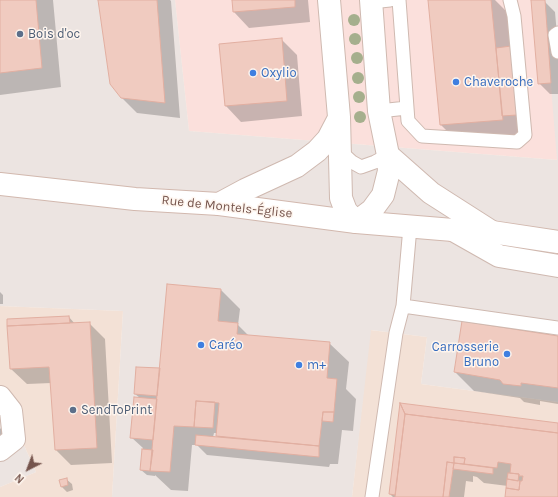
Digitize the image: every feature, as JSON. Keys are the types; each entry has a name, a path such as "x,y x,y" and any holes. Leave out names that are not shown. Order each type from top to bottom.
{"street":[{"path":"329,0 339,117 341,198 346,211 356,222 372,210 383,195 389,171 388,155 379,111 377,1"},
{"path":"219,204 244,190 297,166 317,151 328,139 339,117"},
{"path":"388,155 430,193 492,232"},
{"name":"Rue de Montels-Église","path":"0,184 135,199 219,204 356,222 492,232 558,242"},
{"name":"Rue de Montels-Église","path":"453,230 499,256 558,266"},
{"path":"0,397 11,411 14,439 0,450"}],"lane":[{"path":"399,0 408,121 422,136 518,142 525,135 514,16 510,0"},
{"path":"558,33 555,35 558,52"},
{"path":"379,111 407,108"},
{"path":"340,151 352,162 361,167 388,155"},
{"path":"372,497 396,333 403,306 410,227"},
{"path":"403,306 558,328"}],"shaded area":[{"path":"0,0 175,0 189,131 557,160 544,0 558,0 558,402 421,384 427,337 371,330 352,497 112,497 123,311 0,306"},
{"path":"175,0 544,0 558,160 189,131"},
{"path":"0,306 123,311 112,497 0,497 0,487 36,472 0,392"},
{"path":"370,330 427,337 421,384 558,402 558,497 352,497"},
{"path":"0,392 36,472 0,487"}],"building":[{"name":"Bois d'oc","path":"0,0 36,0 42,68 0,73"},
{"path":"98,0 157,0 165,103 121,98 110,84"},
{"path":"232,0 295,0 295,7 233,12"},
{"path":"428,0 491,0 503,120 440,125"},
{"path":"531,0 545,0 551,83 538,84"},
{"name":"Oxylio","path":"282,38 287,101 225,106 219,44"},
{"path":"511,46 517,115 502,116 496,48"},
{"path":"167,284 221,289 218,321 238,323 237,334 330,342 327,378 337,379 334,412 323,412 319,446 216,436 219,403 196,401 194,427 174,426 170,472 150,471"},
{"path":"69,316 70,323 7,326 7,319"},
{"name":"Carrosserie Bruno","path":"462,321 558,336 558,388 521,383 521,386 503,384 500,380 454,372"},
{"name":"SendToPrint","path":"90,322 97,448 55,450 49,367 10,369 7,326"},
{"path":"136,367 160,368 157,396 134,394"},
{"path":"134,397 157,399 153,440 130,438"},
{"path":"196,401 215,402 213,428 194,427"},
{"path":"400,403 558,423 558,433 405,414"},
{"path":"400,403 405,414 395,495 389,494"},
{"path":"323,412 334,412 333,422 322,421"},
{"path":"405,414 558,433 558,497 505,497 506,488 519,490 520,481 522,481 523,476 510,473 511,464 498,462 497,468 464,464 465,458 454,457 454,463 447,462 443,497 395,497"},
{"path":"196,435 319,446 319,457 195,445"},
{"path":"142,449 153,450 150,471 140,470"},
{"path":"454,457 465,458 464,464 454,463"},
{"path":"447,462 454,463 449,497 443,497"},
{"path":"454,463 493,468 493,474 453,469"},
{"path":"508,473 519,474 518,481 507,479"},
{"path":"67,478 68,485 61,487 59,480"},
{"path":"507,479 520,481 519,490 506,488"}],"place":[{"name":"Bois d'oc","path":"20,34"},
{"name":"Oxylio","path":"253,73"},
{"name":"Chaveroche","path":"456,82"},
{"name":"Caréo","path":"201,345"},
{"name":"Carrosserie Bruno","path":"507,354"},
{"name":"m+","path":"299,365"},
{"name":"SendToPrint","path":"73,410"}]}
